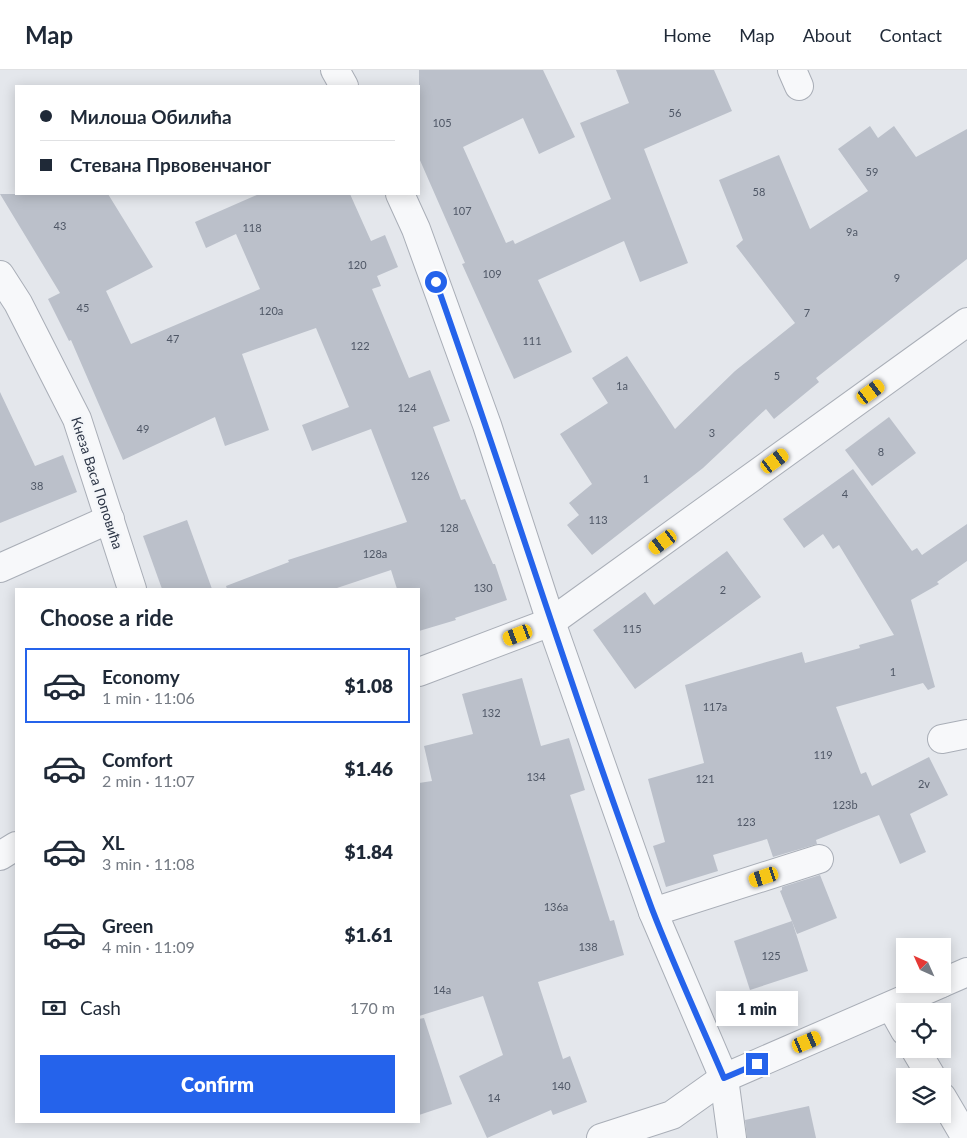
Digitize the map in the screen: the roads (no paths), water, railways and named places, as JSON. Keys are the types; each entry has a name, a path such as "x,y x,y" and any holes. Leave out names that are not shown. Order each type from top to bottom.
{"street":[{"path":"335,70 343,85"},
{"path":"400,195 416,229 487,425 551,622 653,912 724,1078 732,1138"},
{"name":"Кнеза Васа Поповића","path":"0,275 18,303 77,419 132,588"},
{"path":"420,672 551,622 967,322"},
{"path":"0,568 110,519"},
{"path":"0,856 15,847"},
{"path":"653,912 819,859"},
{"path":"951,979 967,972"},
{"path":"600,1138 672,1115 724,1078 919,993"},
{"path":"890,1006 896,1016"},
{"path":"951,1112 966,1138"}]}
